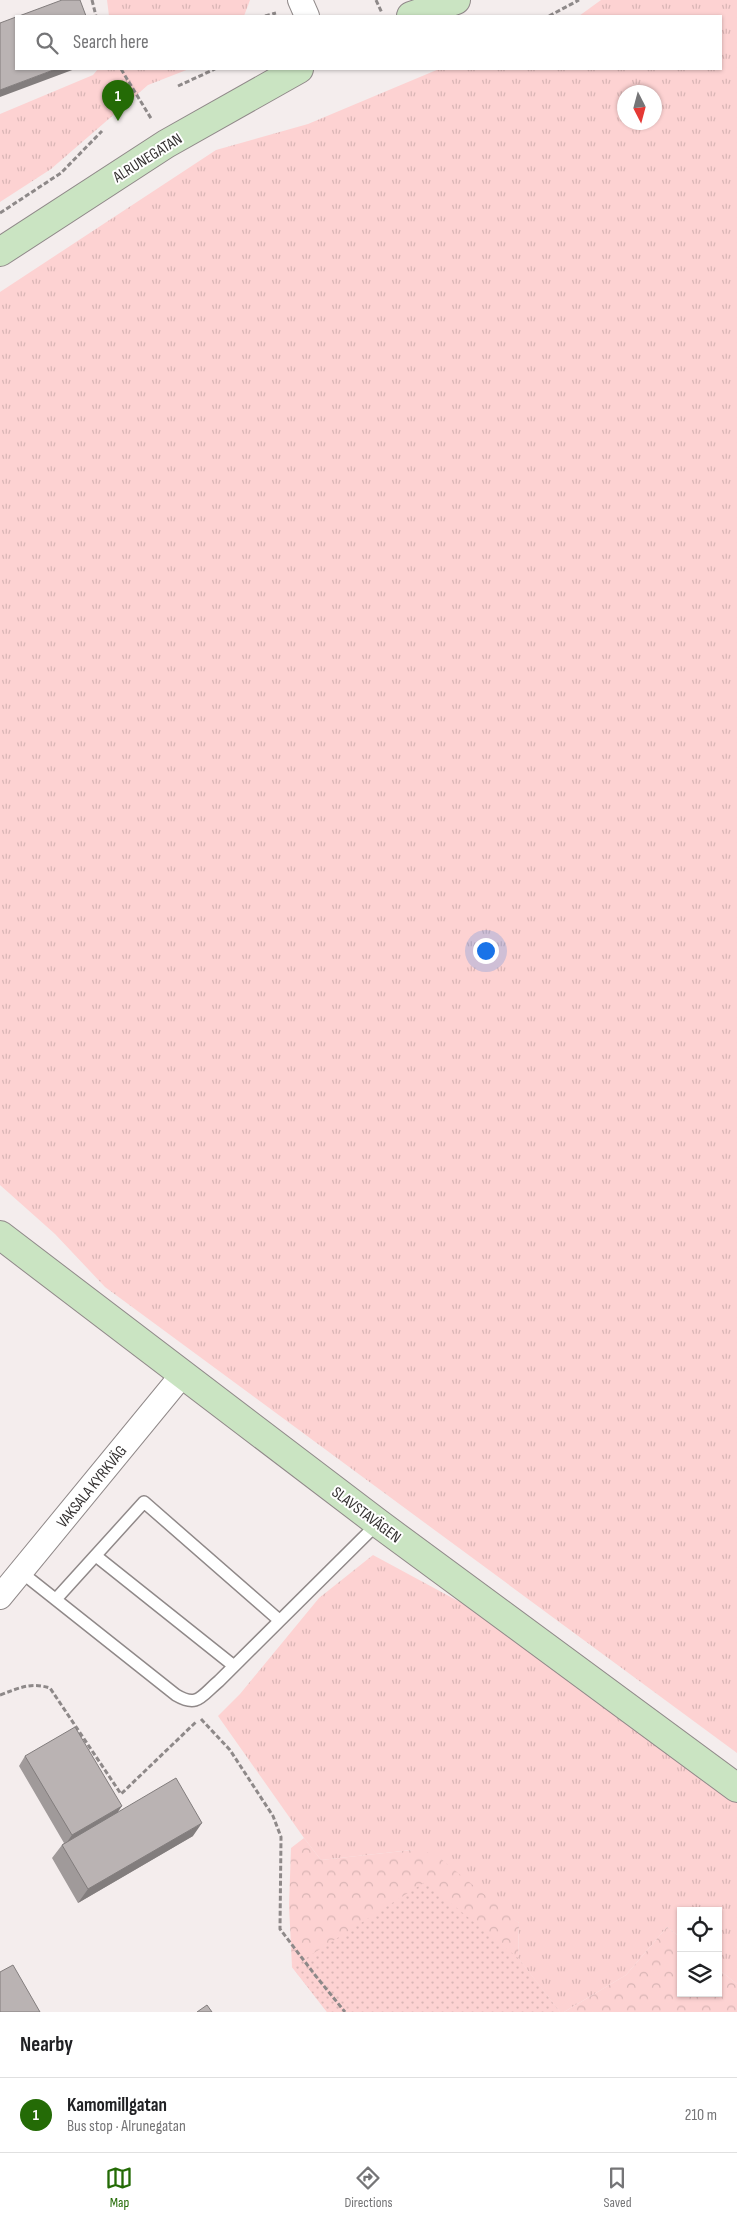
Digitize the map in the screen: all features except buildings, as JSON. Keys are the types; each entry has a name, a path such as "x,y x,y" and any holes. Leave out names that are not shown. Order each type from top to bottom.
{"street":[{"path":"300,0 307,15"},
{"path":"414,15 456,0"},
{"name":"ALRUNEGATAN","path":"0,252 166,144 297,70"},
{"name":"SLAVSTAVÄGEN","path":"0,1235 378,1524 737,1788"},
{"name":"VAKSALA KYRKVÄG","path":"0,1597 183,1374"}],"lane":[{"path":"57,1598 144,1502 279,1620"},
{"path":"21,1572 57,1598 176,1695 188,1702 196,1700 234,1666 378,1524"},
{"path":"96,1556 234,1666"}],"path":[{"path":"92,0 96,15"},
{"path":"376,0 383,15"},
{"path":"551,15 579,0"},
{"path":"122,70 166,144"},
{"path":"178,86 213,70"},
{"path":"0,214 66,170 102,131"},
{"path":"0,1695 24,1686 38,1684 50,1688 121,1794 200,1718 230,1750 273,1816 281,1837 280,1929 345,2012"}],"green space":[{"path":"107,0 250,0 244,15 109,15"},
{"path":"601,0 737,0 737,1753 105,1287 55,1234 0,1185 0,292 216,150 308,124 437,70 722,70 722,15 580,15"},
{"path":"97,70 186,70 148,85 51,169 0,202 0,114 93,75"},
{"path":"373,1555 471,1608 737,1800 737,1984 722,1972 722,1907 677,1907 677,1935 667,1927 626,1975 564,2012 560,2012 518,1958 519,1923 412,1850 321,1860 218,1716 240,1694 319,1598"},
{"path":"304,1838 321,1860 412,1850 435,1854 519,1923 518,1958 560,2012 327,2012 292,1967 289,1905 291,1848"},
{"path":"425,1882 518,1958 560,2012 327,2012 292,1967"},
{"path":"667,1927 677,1935 677,1997 722,1997 722,1972 737,1984 737,2012 564,2012 626,1975"}],"place":[{"name":"Kamomillgatan","path":"118,121"}]}
